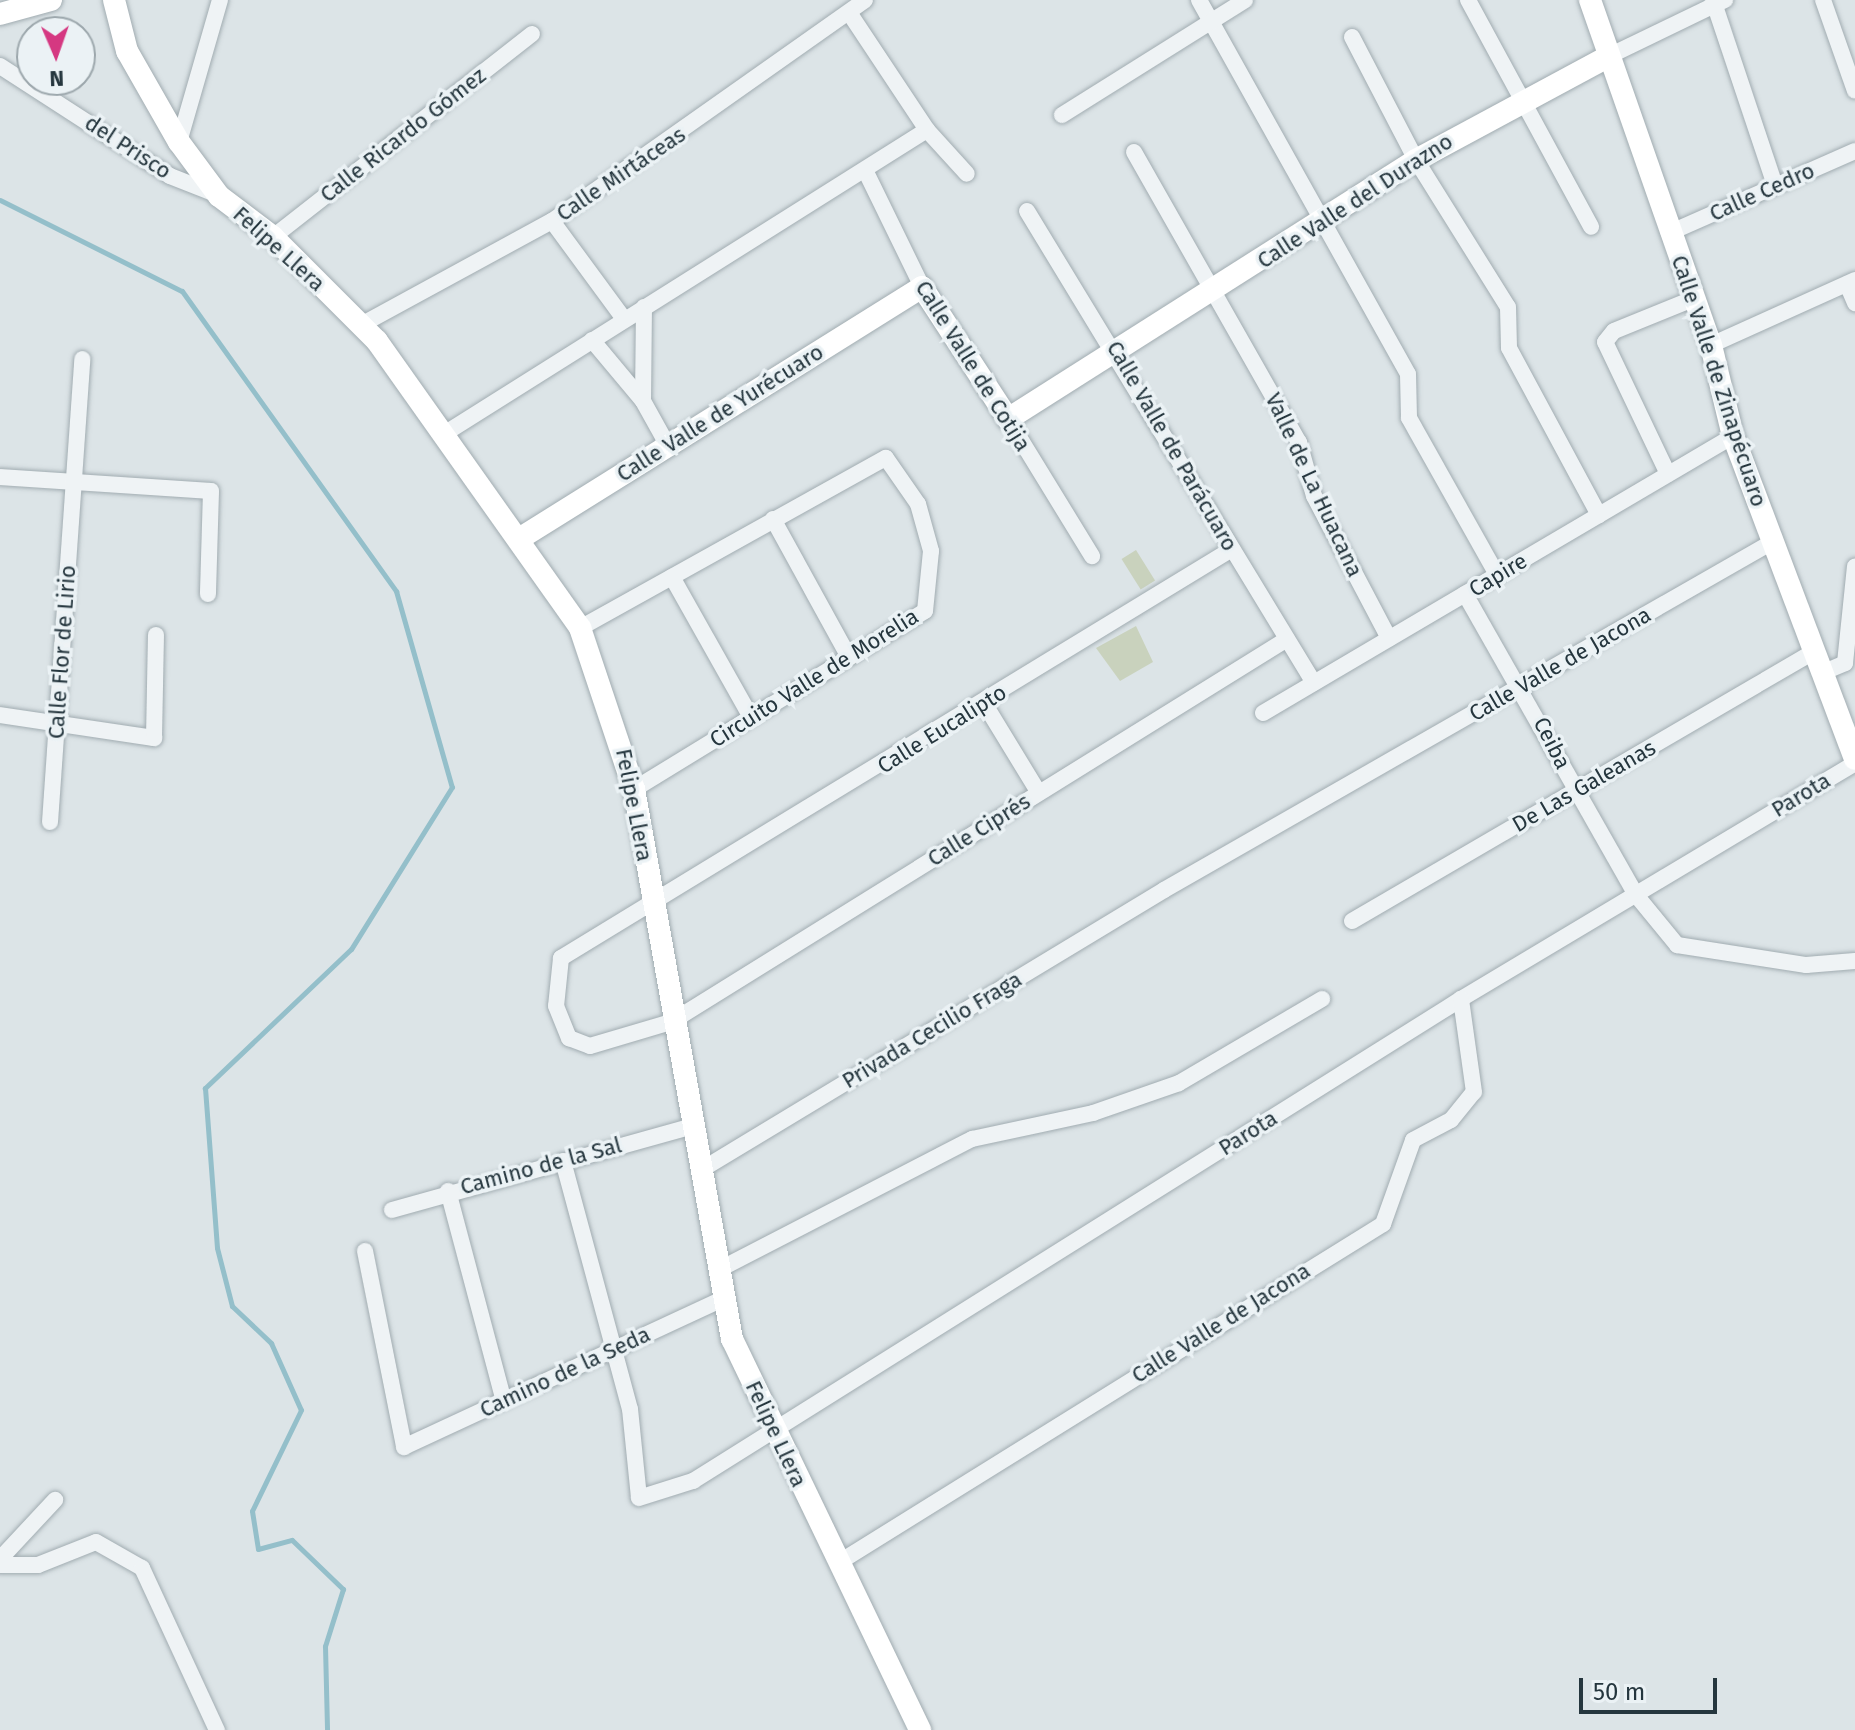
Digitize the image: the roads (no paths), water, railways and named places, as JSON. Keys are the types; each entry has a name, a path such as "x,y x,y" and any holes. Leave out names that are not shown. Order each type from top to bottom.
{"street":[{"path":"0,14 51,0"},
{"name":"Felipe Llera","path":"114,0 127,51 179,142 219,196 273,237 361,325 444,434 580,628 634,789 671,1022 732,1339 773,1433 920,1730"},
{"path":"179,142 220,0"},
{"name":"Calle Mirtáceas","path":"361,325 552,221 850,14 865,0"},
{"path":"1199,0 1320,223 1408,374 1409,418 1497,575"},
{"path":"1062,115 1245,0"},
{"path":"1468,0 1591,227"},
{"name":"Calle Valle de Zinapécuaro","path":"1590,0 1669,233 1711,345 1733,436 1855,761"},
{"path":"1823,0 1855,91"},
{"path":"1717,1 1775,185"},
{"name":"Calle Valle del Durazno","path":"1008,419 1215,292 1416,160 1523,98 1717,1"},
{"path":"850,14 927,130 967,174"},
{"name":"Calle Ricardo Gómez","path":"273,237 532,34"},
{"path":"1352,37 1416,160 1508,307 1509,348 1599,515"},
{"name":"del Prisco","path":"0,66 170,176 219,196"},
{"path":"444,434 927,130"},
{"name":"Calle Cedro","path":"1669,233 1855,151"},
{"name":"Valle de La Huacana","path":"1134,152 1299,442 1314,496 1389,638"},
{"name":"Calle Valle de Cotija","path":"865,170 922,287 1092,556"},
{"name":"Calle Valle de Parácuaro","path":"1027,211 1118,352 1314,683"},
{"path":"552,221 624,319"},
{"path":"1711,345 1851,282 1855,303"},
{"name":"Calle Valle de Yurécuaro","path":"519,539 922,287"},
{"path":"1668,474 1605,342 1693,299"},
{"path":"643,401 644,307"},
{"path":"592,340 643,401 668,446"},
{"name":"Calle Flor de Lirio","path":"50,822 82,359"},
{"name":"Capire","path":"1263,713 1733,436"},
{"name":"Circuito Valle de Morelia","path":"580,628 886,458 918,504 931,551 925,611 634,789"},
{"path":"0,477 211,491 208,594"},
{"path":"773,519 849,657"},
{"name":"Calle Valle de Jacona","path":"1164,890 1348,788 1774,541"},
{"name":"Calle Eucalipto","path":"671,1022 577,1046 556,1006 561,958 652,908 1232,549"},
{"name":"De Las Galeanas","path":"1352,921 1577,790 1819,662 1845,663 1855,567"},
{"path":"672,577 751,717"},
{"name":"Ceiba","path":"1465,594 1522,686 1636,895 1686,951 1806,965 1855,961"},
{"path":"0,715 59,720 154,738 156,635"},
{"name":"Calle Ciprés","path":"671,1022 1287,639"},
{"path":"984,703 1039,793"},
{"name":"Parota","path":"609,1352 630,1409 639,1498 693,1481 1461,999 1855,761"},
{"name":"Privada Cecilio Fraga","path":"701,1170 1164,890"},
{"path":"720,1269 972,1139 1093,1113 1179,1083 1322,999"},
{"name":"Calle Valle de Jacona","path":"838,1563 1383,1224 1413,1140 1451,1120 1474,1092 1461,999"},
{"name":"Camino de la Sal","path":"392,1210 448,1191 692,1126"},
{"path":"563,1161 609,1352"},
{"path":"448,1191 504,1401"},
{"name":"Camino de la Seda","path":"365,1251 404,1447 725,1298"},
{"path":"0,1559 55,1500"},
{"path":"0,1565 38,1565 96,1542 142,1568 217,1730"}],"waterway":[{"path":"0,200 182,291 396,591 452,787 351,949 205,1088 217,1248 232,1306 271,1343 301,1410 252,1511 258,1549 292,1540 343,1589 325,1646 327,1730"}]}
